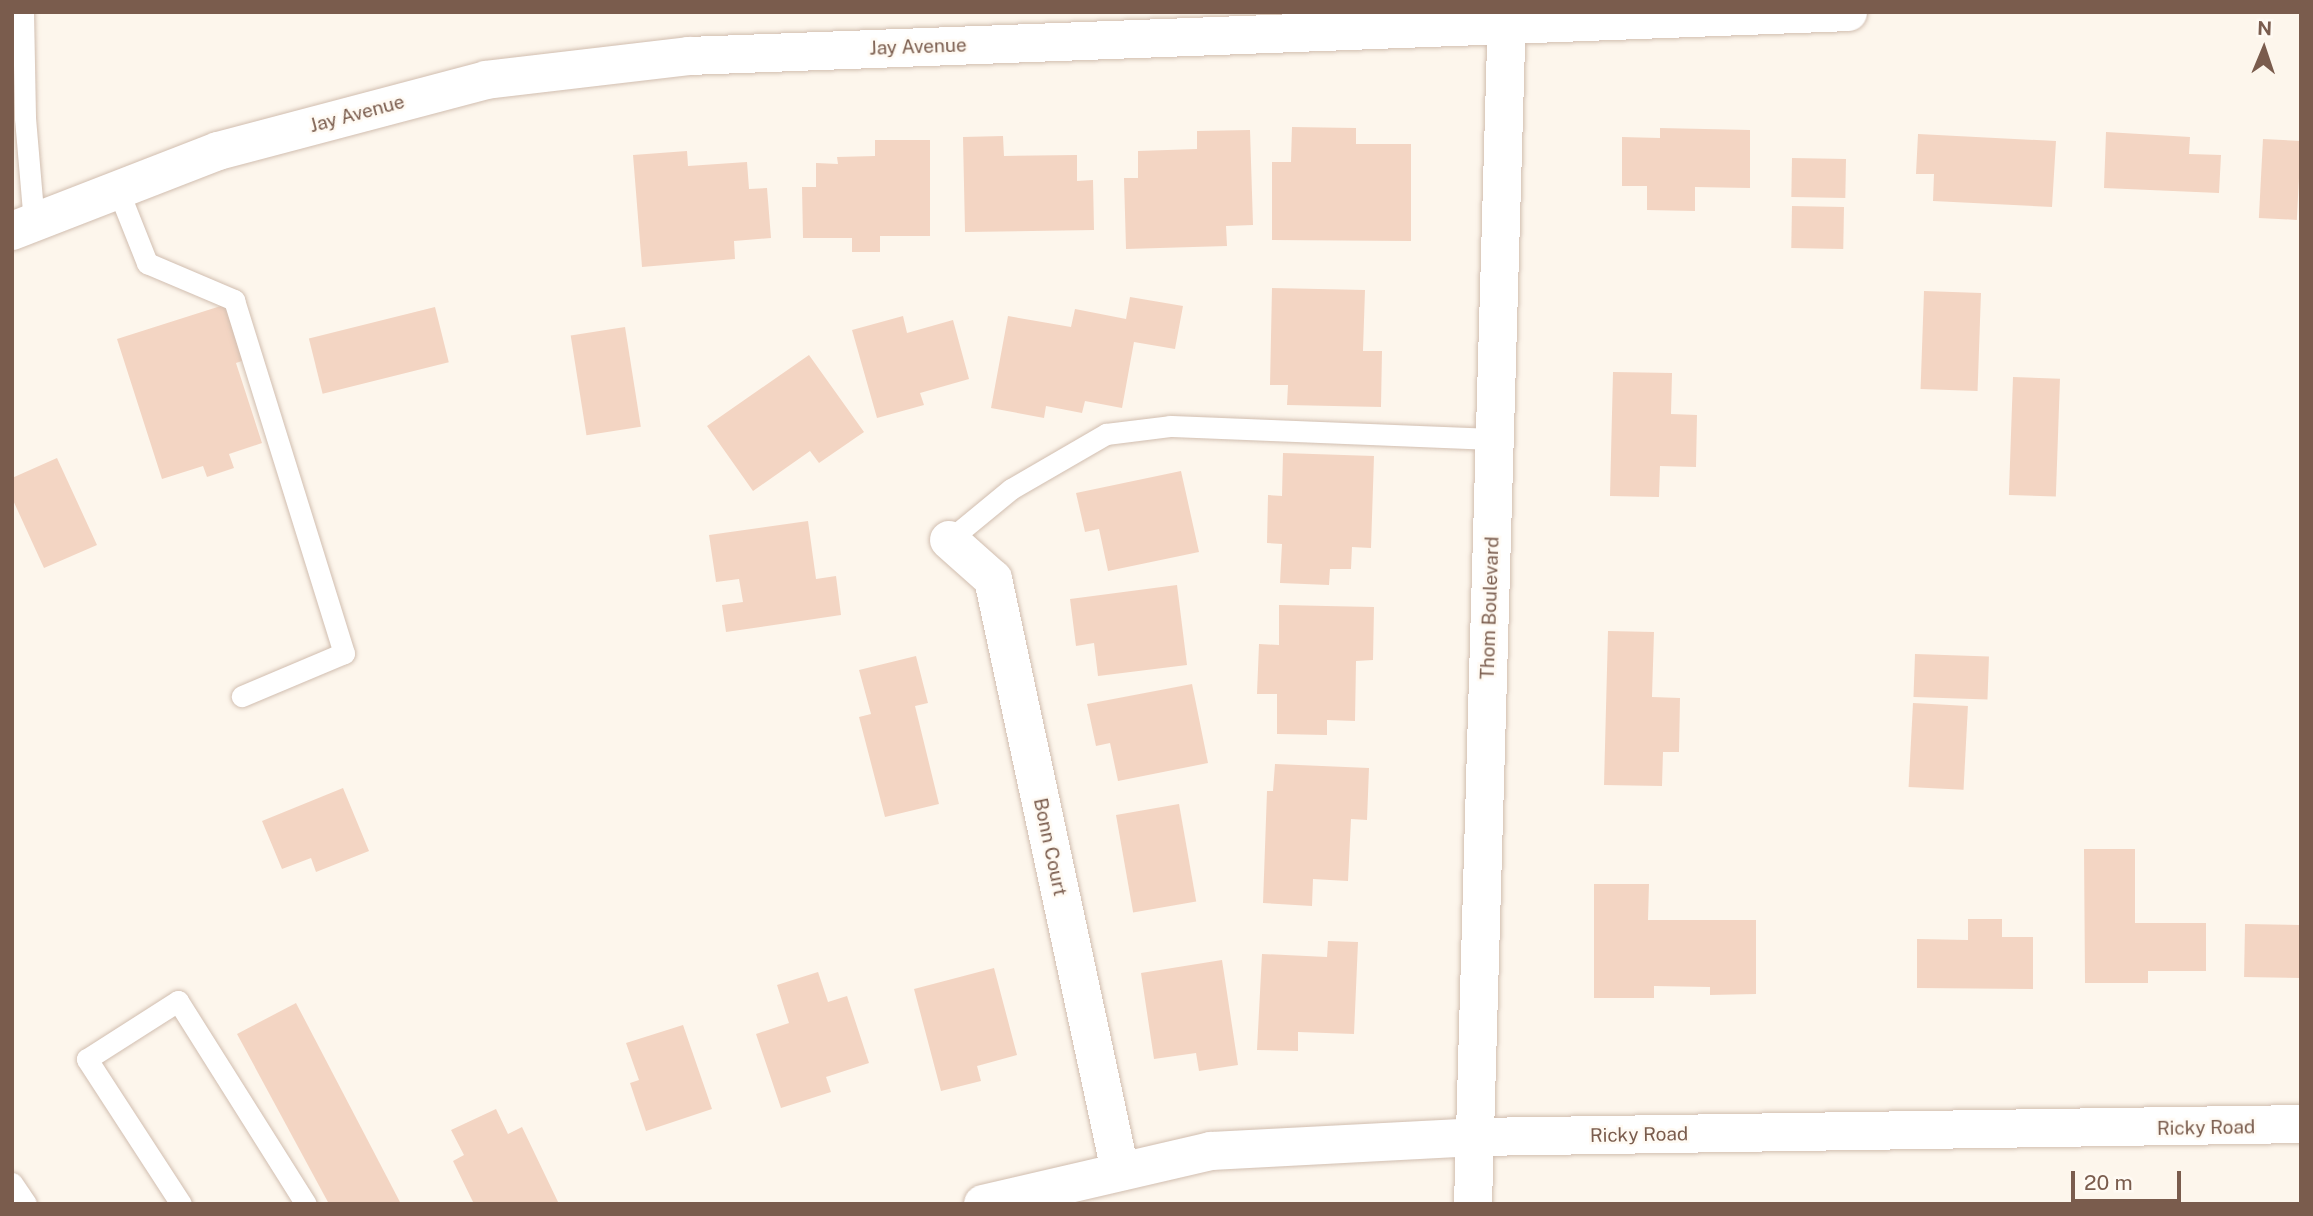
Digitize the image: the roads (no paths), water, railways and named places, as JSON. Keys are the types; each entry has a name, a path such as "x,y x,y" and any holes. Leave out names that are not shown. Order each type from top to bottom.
{"street":[{"name":"Jay Avenue","path":"23,227 218,150 486,80 689,57 1507,18 1849,12"},
{"name":"Thom Boulevard","path":"1473,1204 1507,18"},
{"name":"Bonn Court","path":"949,540 993,579 1120,1171"},
{"name":"Ricky Road","path":"983,1204 1211,1152 1476,1137 2301,1124"}],"lane":[{"path":"23,12 23,227"},
{"path":"118,190 147,263 234,300 344,653 242,696"},
{"path":"949,540 1011,489 1106,434 1170,426 1495,439"},
{"path":"181,1204 87,1059 178,1001 306,1204"},
{"path":"12,1183 26,1204"}]}
